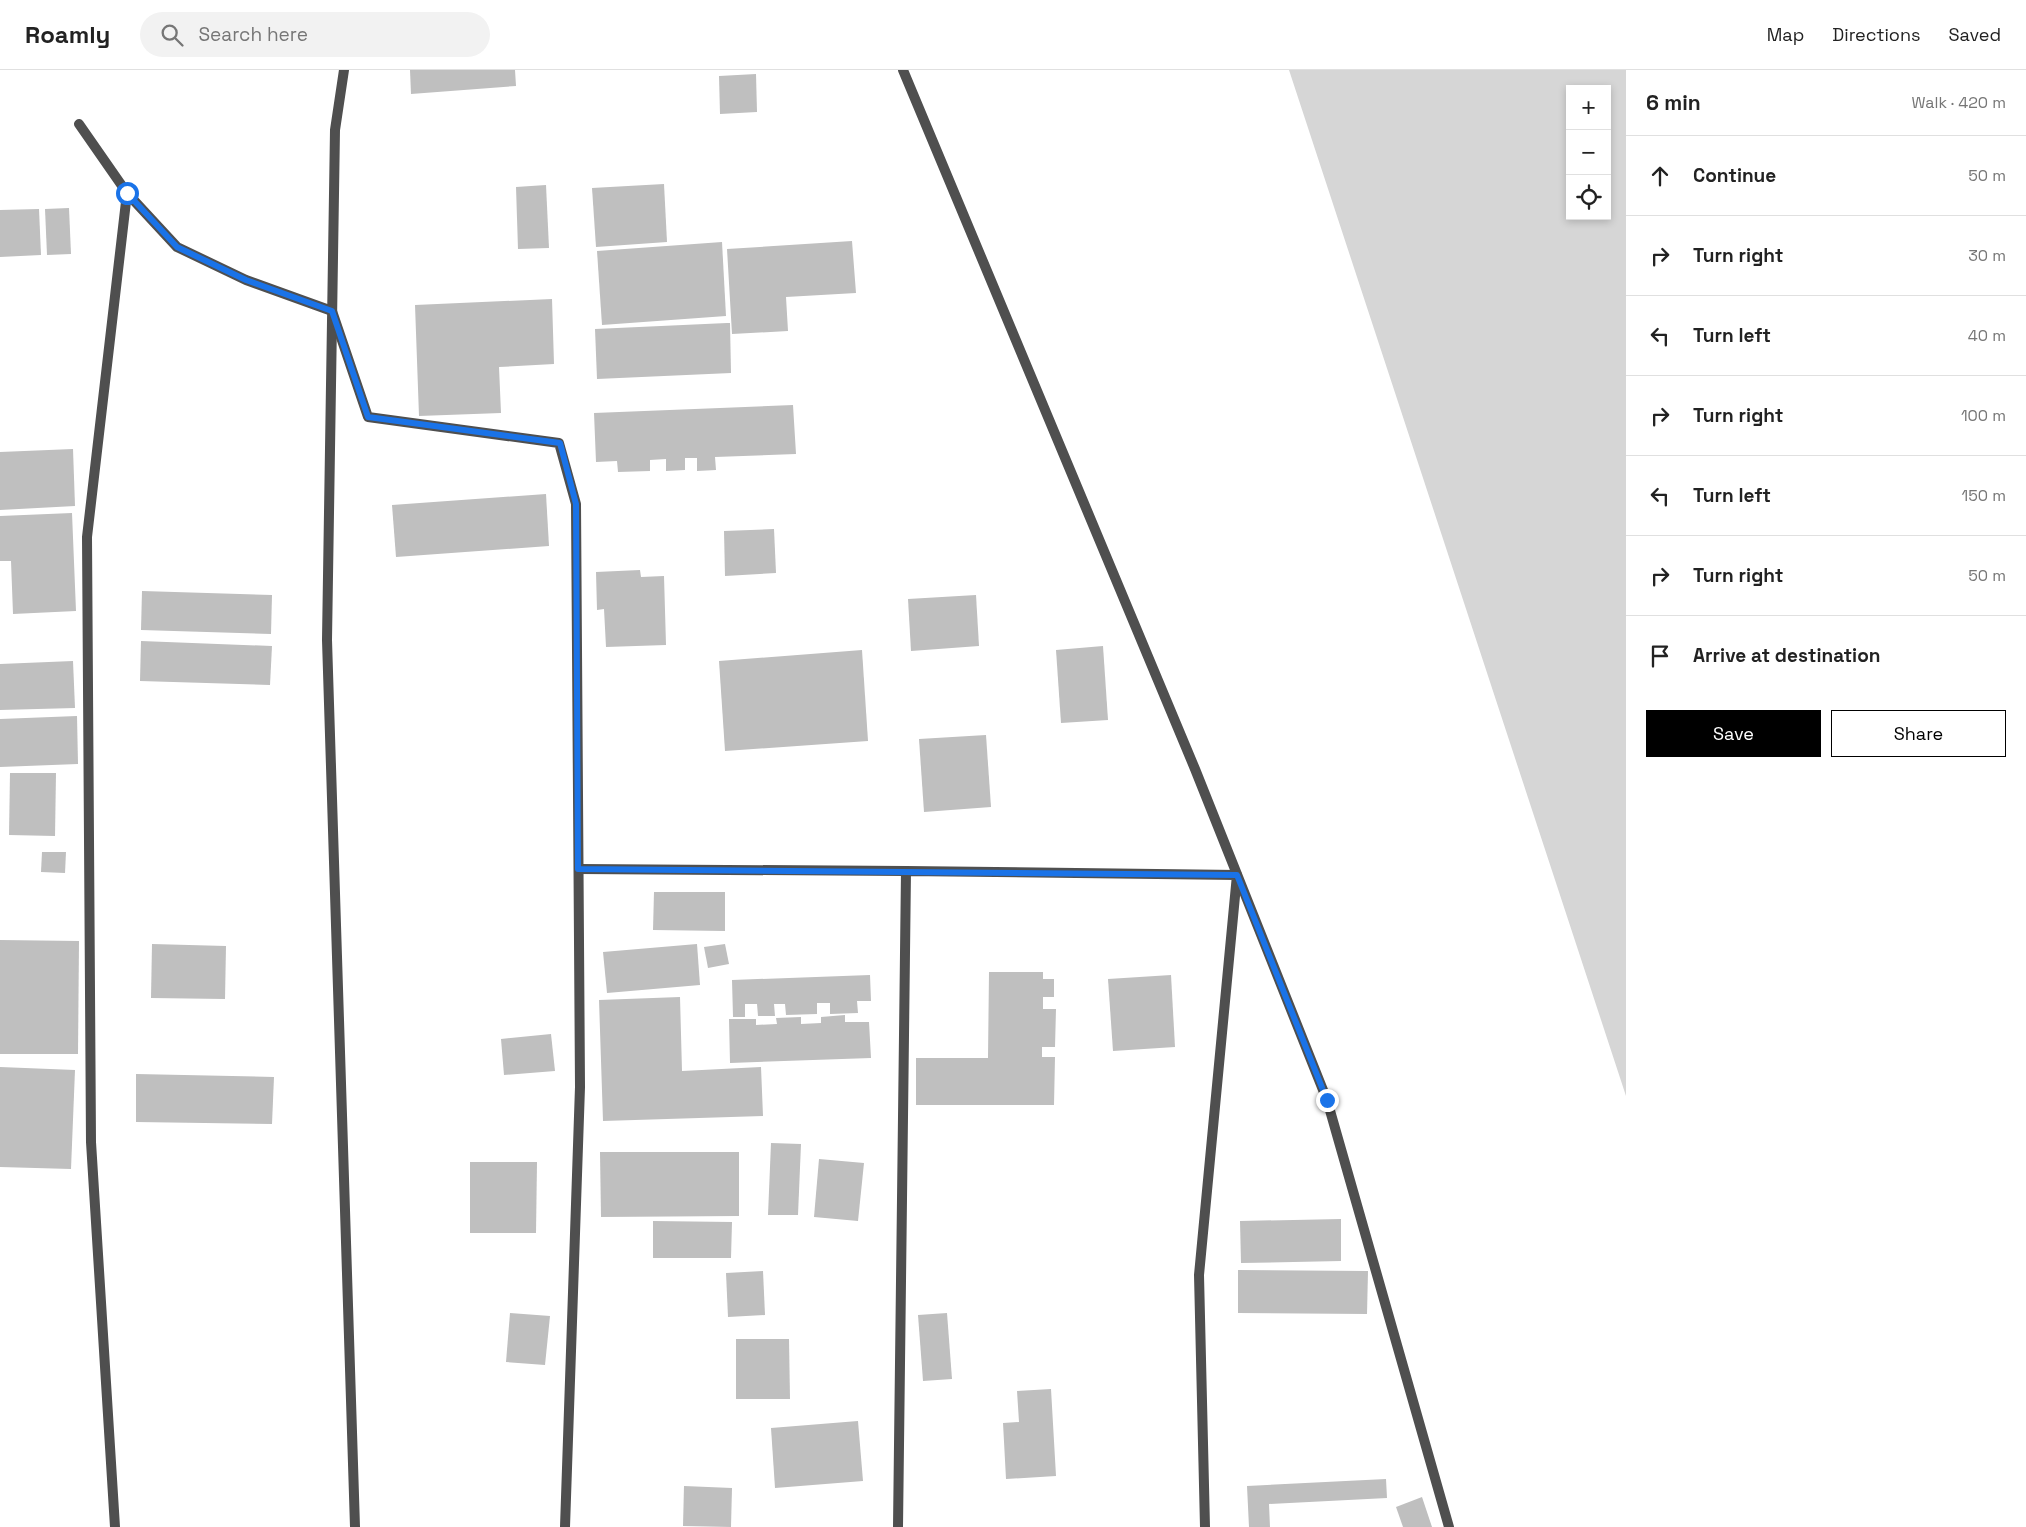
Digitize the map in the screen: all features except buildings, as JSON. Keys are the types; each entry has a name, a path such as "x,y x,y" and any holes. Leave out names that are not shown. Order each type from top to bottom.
{"street":[{"path":"344,70 335,130 327,640 355,1527"},
{"path":"903,70 1237,875 1327,1100 1449,1527"},
{"path":"80,124 127,193 177,247 246,280 332,311"},
{"path":"115,1527 91,1142 87,537 127,193"},
{"path":"332,311 368,417 560,443 576,504 580,1086 565,1527"},
{"path":"578,869 1237,875"},
{"path":"898,1527 906,872"},
{"path":"1205,1527 1199,1276 1237,875"}],"shaded area":[{"path":"1289,70 1626,70 1626,1096"}],"route":[{"path":"127,193 177,247 246,280 332,311 368,417 560,443 576,504 578,869 1237,875 1327,1100"}]}
